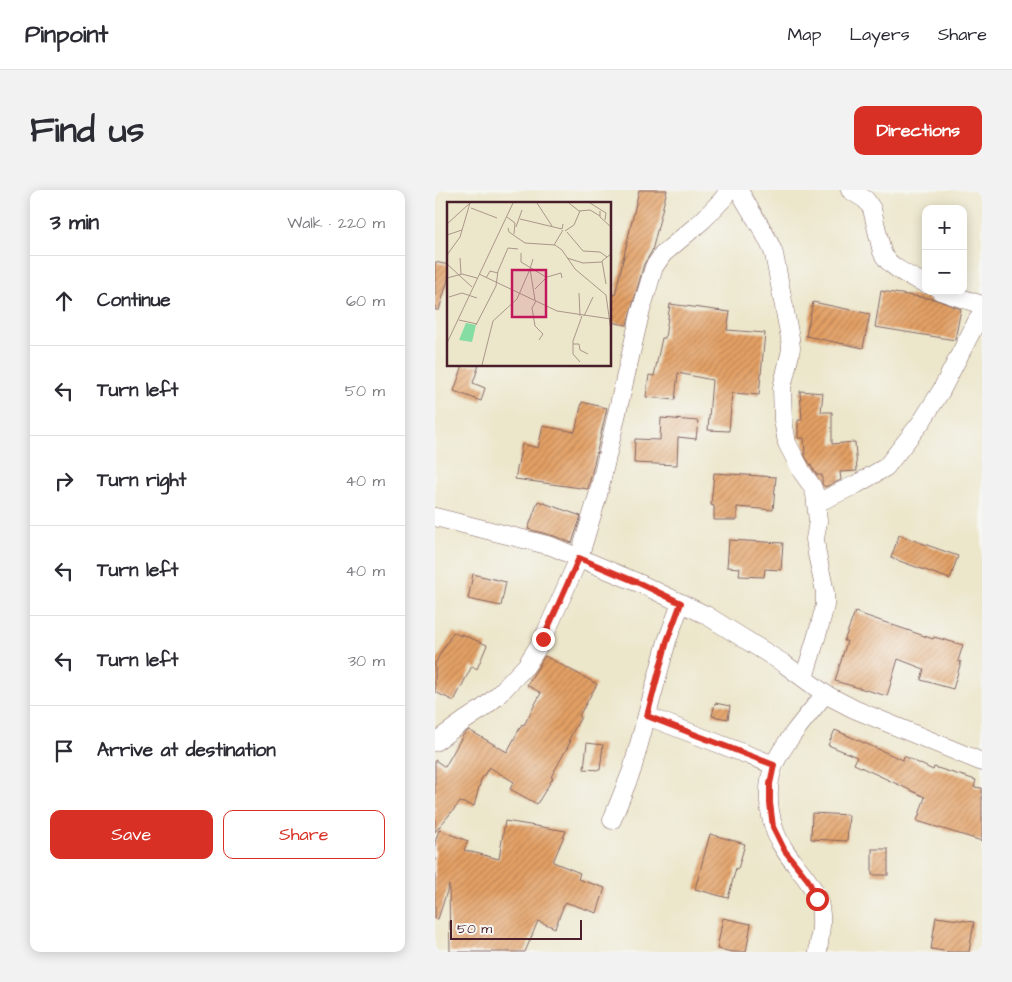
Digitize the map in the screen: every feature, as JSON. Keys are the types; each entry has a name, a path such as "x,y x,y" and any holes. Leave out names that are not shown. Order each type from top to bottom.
{"street":[{"path":"435,742 497,697 526,666 543,639 579,558 597,495 640,314 654,267 663,254 703,220 723,199 728,190"},
{"path":"739,190 771,245 774,254 791,338 791,348 782,388 783,420 787,443 802,472 813,486 817,503 818,521 815,539 825,592 825,605 804,678"},
{"path":"850,190 866,200 872,209 884,258 922,282"},
{"path":"952,295 982,305"},
{"path":"817,503 857,484 886,467 922,421 982,314"},
{"path":"435,517 551,546 641,584 706,615 783,663 825,694 854,709 982,762"},
{"path":"612,820 633,770 667,641 681,603"},
{"path":"818,952 822,921 817,899 808,880 785,851 773,827 770,784 774,765 785,745 825,694"},
{"path":"647,716 774,765"}],"building":[{"path":"639,190 667,190 652,251 644,264 627,325 611,322 611,294 615,295"},
{"path":"435,262 447,265 447,283 439,310 435,310"},
{"path":"881,291 934,299 961,309 955,340 875,327"},
{"path":"813,302 870,314 863,348 806,336"},
{"path":"670,304 730,312 727,330 765,333 759,395 732,393 729,431 708,430 712,380 678,373 675,400 646,397 649,375 654,376 662,338 665,338"},
{"path":"463,366 479,366 473,383 485,388 481,401 454,391"},
{"path":"800,391 823,393 821,412 832,412 832,444 855,442 857,471 840,472 841,480 825,487 822,484 822,475 817,475 805,456 804,438 798,438 798,420 802,420"},
{"path":"582,402 607,408 588,489 515,479 522,444 538,448 543,426 575,432"},
{"path":"661,418 698,421 696,439 678,437 677,465 634,463 635,439 660,440"},
{"path":"714,473 776,477 773,510 737,507 737,520 714,520 714,506 711,505"},
{"path":"538,501 581,516 572,543 528,529"},
{"path":"899,535 958,556 950,579 891,558"},
{"path":"729,540 783,543 781,570 765,569 764,577 739,576 740,568 727,567"},
{"path":"473,574 506,582 501,606 468,599"},
{"path":"855,612 933,639 934,637 963,645 958,661 961,662 953,689 921,680 924,669 898,659 887,696 835,681 847,641 844,641"},
{"path":"453,632 487,645 477,669 472,666 454,701 435,692 435,663"},
{"path":"545,656 597,684 579,716 581,717 568,741 571,741 551,777 553,778 537,804 510,789 514,782 489,767 481,780 474,806 460,802 435,832 435,760 445,767 463,735 469,730 507,752 541,693 527,685"},
{"path":"715,703 730,706 728,719 712,716"},
{"path":"835,730 903,760 904,756 933,770 934,767 976,780 974,787 982,788 982,841 917,821 925,797 854,764 857,757 828,745"},
{"path":"587,743 603,745 600,770 584,769"},
{"path":"812,813 849,815 847,841 811,839"},
{"path":"505,821 566,831 553,862 580,873 578,879 605,888 597,913 565,902 555,928 538,921 525,952 450,952 449,885 438,919 435,919 435,842 439,830 468,841 464,850 499,859"},
{"path":"710,834 745,844 728,898 695,889"},
{"path":"872,849 888,849 888,875 872,875"},
{"path":"936,917 974,922 969,952 949,952 931,949"},
{"path":"723,918 751,924 746,952 717,949"}],"route":[{"path":"543,639 579,558 681,603 667,641 647,716 774,765 770,784 773,827 785,851 808,880 817,899"}]}
